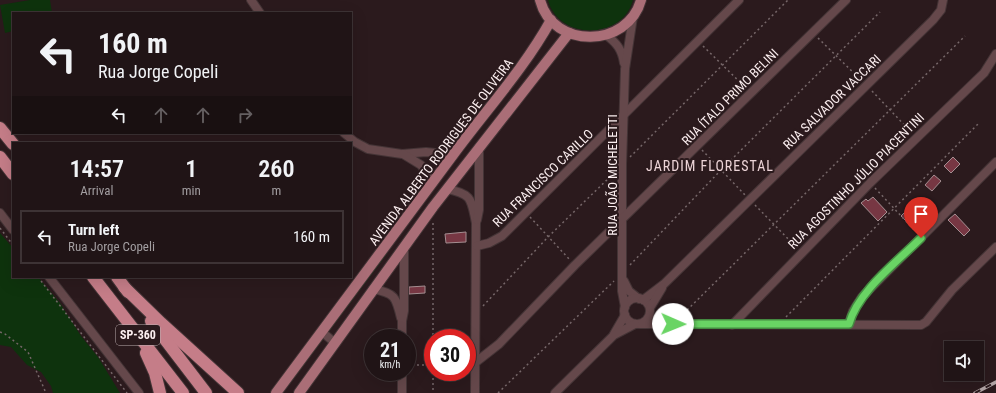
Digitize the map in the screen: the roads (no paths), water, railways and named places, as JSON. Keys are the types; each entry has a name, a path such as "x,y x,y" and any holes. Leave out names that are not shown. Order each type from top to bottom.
{"highway":[{"path":"0,128 12,143"},
{"path":"0,157 12,173"},
{"name":"SP-360","path":"94,278 183,393"},
{"name":"SP-360","path":"118,278 206,393"},
{"path":"124,287 238,393"},
{"path":"134,329 155,373 160,393"}],"main road":[{"path":"540,0 551,20 569,33 587,37 606,36 621,28 633,17 641,0"},
{"name":"AVENIDA ALBERTO RODRIGUES DE OLIVEIRA","path":"276,393 453,155 524,63 538,44 551,20"},
{"name":"AVENIDA ALBERTO RODRIGUES DE OLIVEIRA","path":"298,393 373,288 447,189 569,33"}],"street":[{"path":"251,0 259,12"},
{"name":"RUA FRANCISCO CARILLO","path":"477,246 489,243 502,236 739,0"},
{"name":"RUA ÍTALO PRIMO BELINI","path":"476,362 499,344 575,265 698,147 846,0"},
{"name":"RUA SALVADOR VACCARI","path":"641,299 664,284 933,20 941,10 944,1"},
{"name":"RUA JOÃO MICHELETTI","path":"625,311 623,299 622,165 625,69 633,17"},
{"name":"RUA JOÃO MICHELETTI","path":"606,36 619,46 622,52 625,69"},
{"name":"RUA AGOSTINHO JÚLIO PIACENTINI","path":"732,325 801,252 870,183 984,73 996,54"},
{"path":"345,134 355,142 368,149 402,154 426,152 453,155"},
{"path":"476,223 479,210 479,147"},
{"path":"402,154 421,165 433,183"},
{"path":"849,324 853,311 862,297 996,162"},
{"path":"447,189 467,195 471,200 476,223 476,329"},
{"path":"0,213 12,229"},
{"path":"625,311 629,321 638,324 911,325 926,322 952,290 996,246"},
{"path":"402,329 404,311 404,247"},
{"path":"623,276 629,291 641,299 663,323"},
{"path":"50,278 139,393"},
{"name":"RUA SALVADOR VACCARI","path":"650,310 664,284"},
{"path":"373,288 393,295 397,299 402,321"},
{"path":"614,335 630,300 641,299"},
{"path":"555,393 614,335 647,320 650,310"},
{"path":"322,332 334,342"},
{"path":"402,381 402,393"},
{"path":"475,381 475,393"}],"railway":[{"path":"975,393 996,382"}],"district":[{"name":"JARDIM FLORESTAL","path":"710,166"}]}
